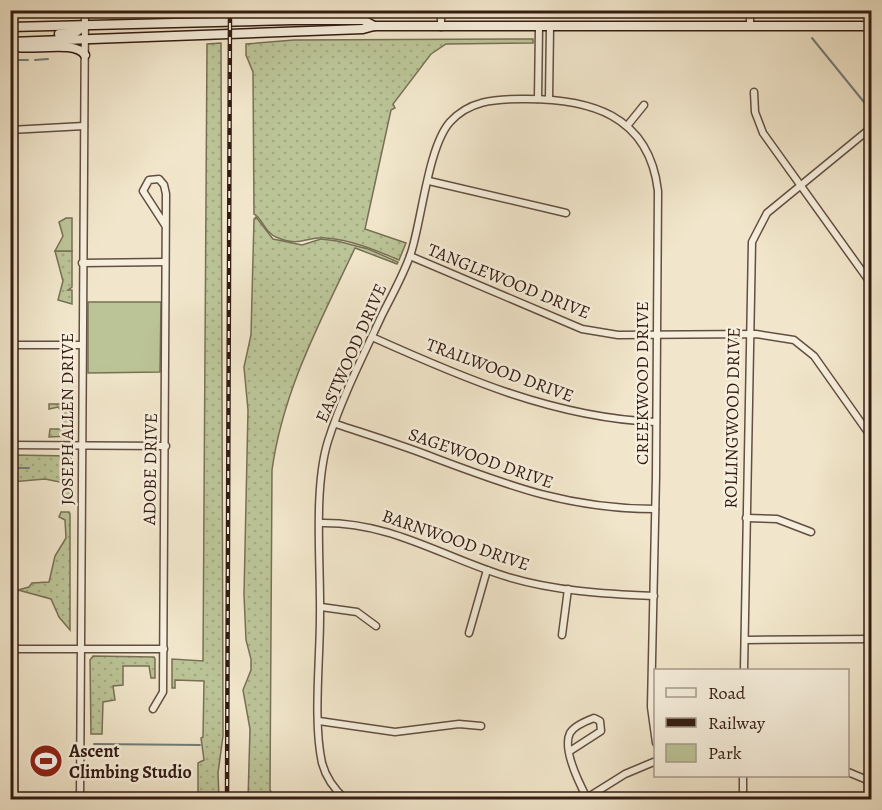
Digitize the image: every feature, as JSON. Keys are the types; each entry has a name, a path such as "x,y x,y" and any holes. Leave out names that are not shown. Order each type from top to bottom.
{"main road":[{"path":"289,32 298,25 326,25 333,20 334,10"},
{"path":"10,27 333,20 363,20 374,26"},
{"path":"85,39 89,33 161,30 186,24"},
{"path":"10,43 69,34 85,25"},
{"path":"10,43 363,30 374,26 872,26"},
{"path":"10,43 70,47 81,50 85,55"}],"street":[{"name":"JOSEPH ALLEN DRIVE","path":"80,800 85,10"},
{"path":"441,10 441,27"},
{"path":"750,10 750,26"},
{"path":"538,99 539,27"},
{"path":"549,99 550,27"},
{"path":"754,92 755,112 763,133 872,285"},
{"name":"CREEKWOOD DRIVE","path":"538,99 591,105 627,126 648,157 657,182 651,707 654,729"},
{"name":"EASTWOOD DRIVE","path":"346,800 327,777 323,768 319,721 321,523 323,470 328,442 345,394 410,256 443,131 466,109 484,101 538,99"},
{"path":"627,126 644,105"},
{"path":"10,130 84,126"},
{"path":"869,129 872,137"},
{"name":"ROLLINGWOOD DRIVE","path":"744,669 750,252 756,230 767,213 869,129"},
{"name":"ADOBE DRIVE","path":"153,710 163,692 166,446 165,225 164,185 159,179 149,180 143,191 165,225"},
{"path":"429,181 566,213"},
{"name":"TANGLEWOOD DRIVE","path":"410,256 582,329 618,335 749,334 787,338 802,345 814,356 872,438"},
{"path":"82,263 165,262"},
{"name":"TRAILWOOD DRIVE","path":"372,337 551,407 603,418 656,422"},
{"path":"10,345 82,345"},
{"name":"SAGEWOOD DRIVE","path":"336,424 493,481 545,497 608,507 655,509"},
{"path":"10,445 166,446"},
{"path":"746,518 777,519 811,532"},
{"name":"BARNWOOD DRIVE","path":"321,523 348,523 385,530 510,578 568,589 654,596"},
{"path":"469,633 487,570"},
{"path":"562,635 568,589"},
{"path":"321,607 357,612 375,626"},
{"path":"745,640 872,639"},
{"path":"10,649 164,649"},
{"path":"570,751 601,731 600,721 590,719 571,731 570,751 571,763 586,799 625,774 654,761"},
{"path":"319,721 395,732 459,724 482,726"},
{"path":"849,772 872,782"},
{"path":"743,777 743,800"}],"green space":[{"path":"456,10 727,11 506,13"},
{"path":"533,39 533,43 446,44 431,54 393,104 395,108 391,110 365,229 406,243 399,260 363,246 336,239 319,238 298,242 285,240 272,235 254,214 253,72 246,55 246,44 294,40"},
{"path":"221,43 223,736 218,773 219,799 198,800 198,763 204,760 201,738 203,737 204,681 175,680 175,688 172,688 172,659 203,661 207,44"},
{"path":"256,217 273,239 302,245 321,239 337,241 368,249 398,262 397,264 355,248 305,356 277,440 272,470 270,790 276,800 248,799 250,729 243,690 251,670 251,659 246,640 244,595 248,410 244,367 251,335 254,219"},
{"path":"72,218 72,251 55,251 63,236 59,222"},
{"path":"55,251 72,251 72,287 68,290 72,290 72,304 58,300 63,281"},
{"path":"88,302 161,302 160,372 88,373"},
{"path":"49,404 72,404 70,436 49,437 50,429 62,429 64,414 58,407 49,409"},
{"path":"11,455 71,456 70,503 65,502 65,483 45,479 11,482"},
{"path":"61,512 70,514 70,630 59,617 51,599 18,590 29,587 32,583 49,582 55,556 66,538 65,520 59,517"},
{"path":"93,656 154,657 155,659 155,678 151,678 149,666 123,666 123,685 113,686 115,700 103,702 102,734 91,734 90,660"}],"waterway":[{"path":"812,38 872,112"},
{"path":"35,60 48,59"},
{"path":"14,89 10,60 28,60"},
{"path":"10,468 29,468"},
{"path":"94,744 200,745"}],"railway":[{"path":"227,800 230,10"}],"place":[{"name":"Ascent Climbing Studio","path":"46,761"}]}
